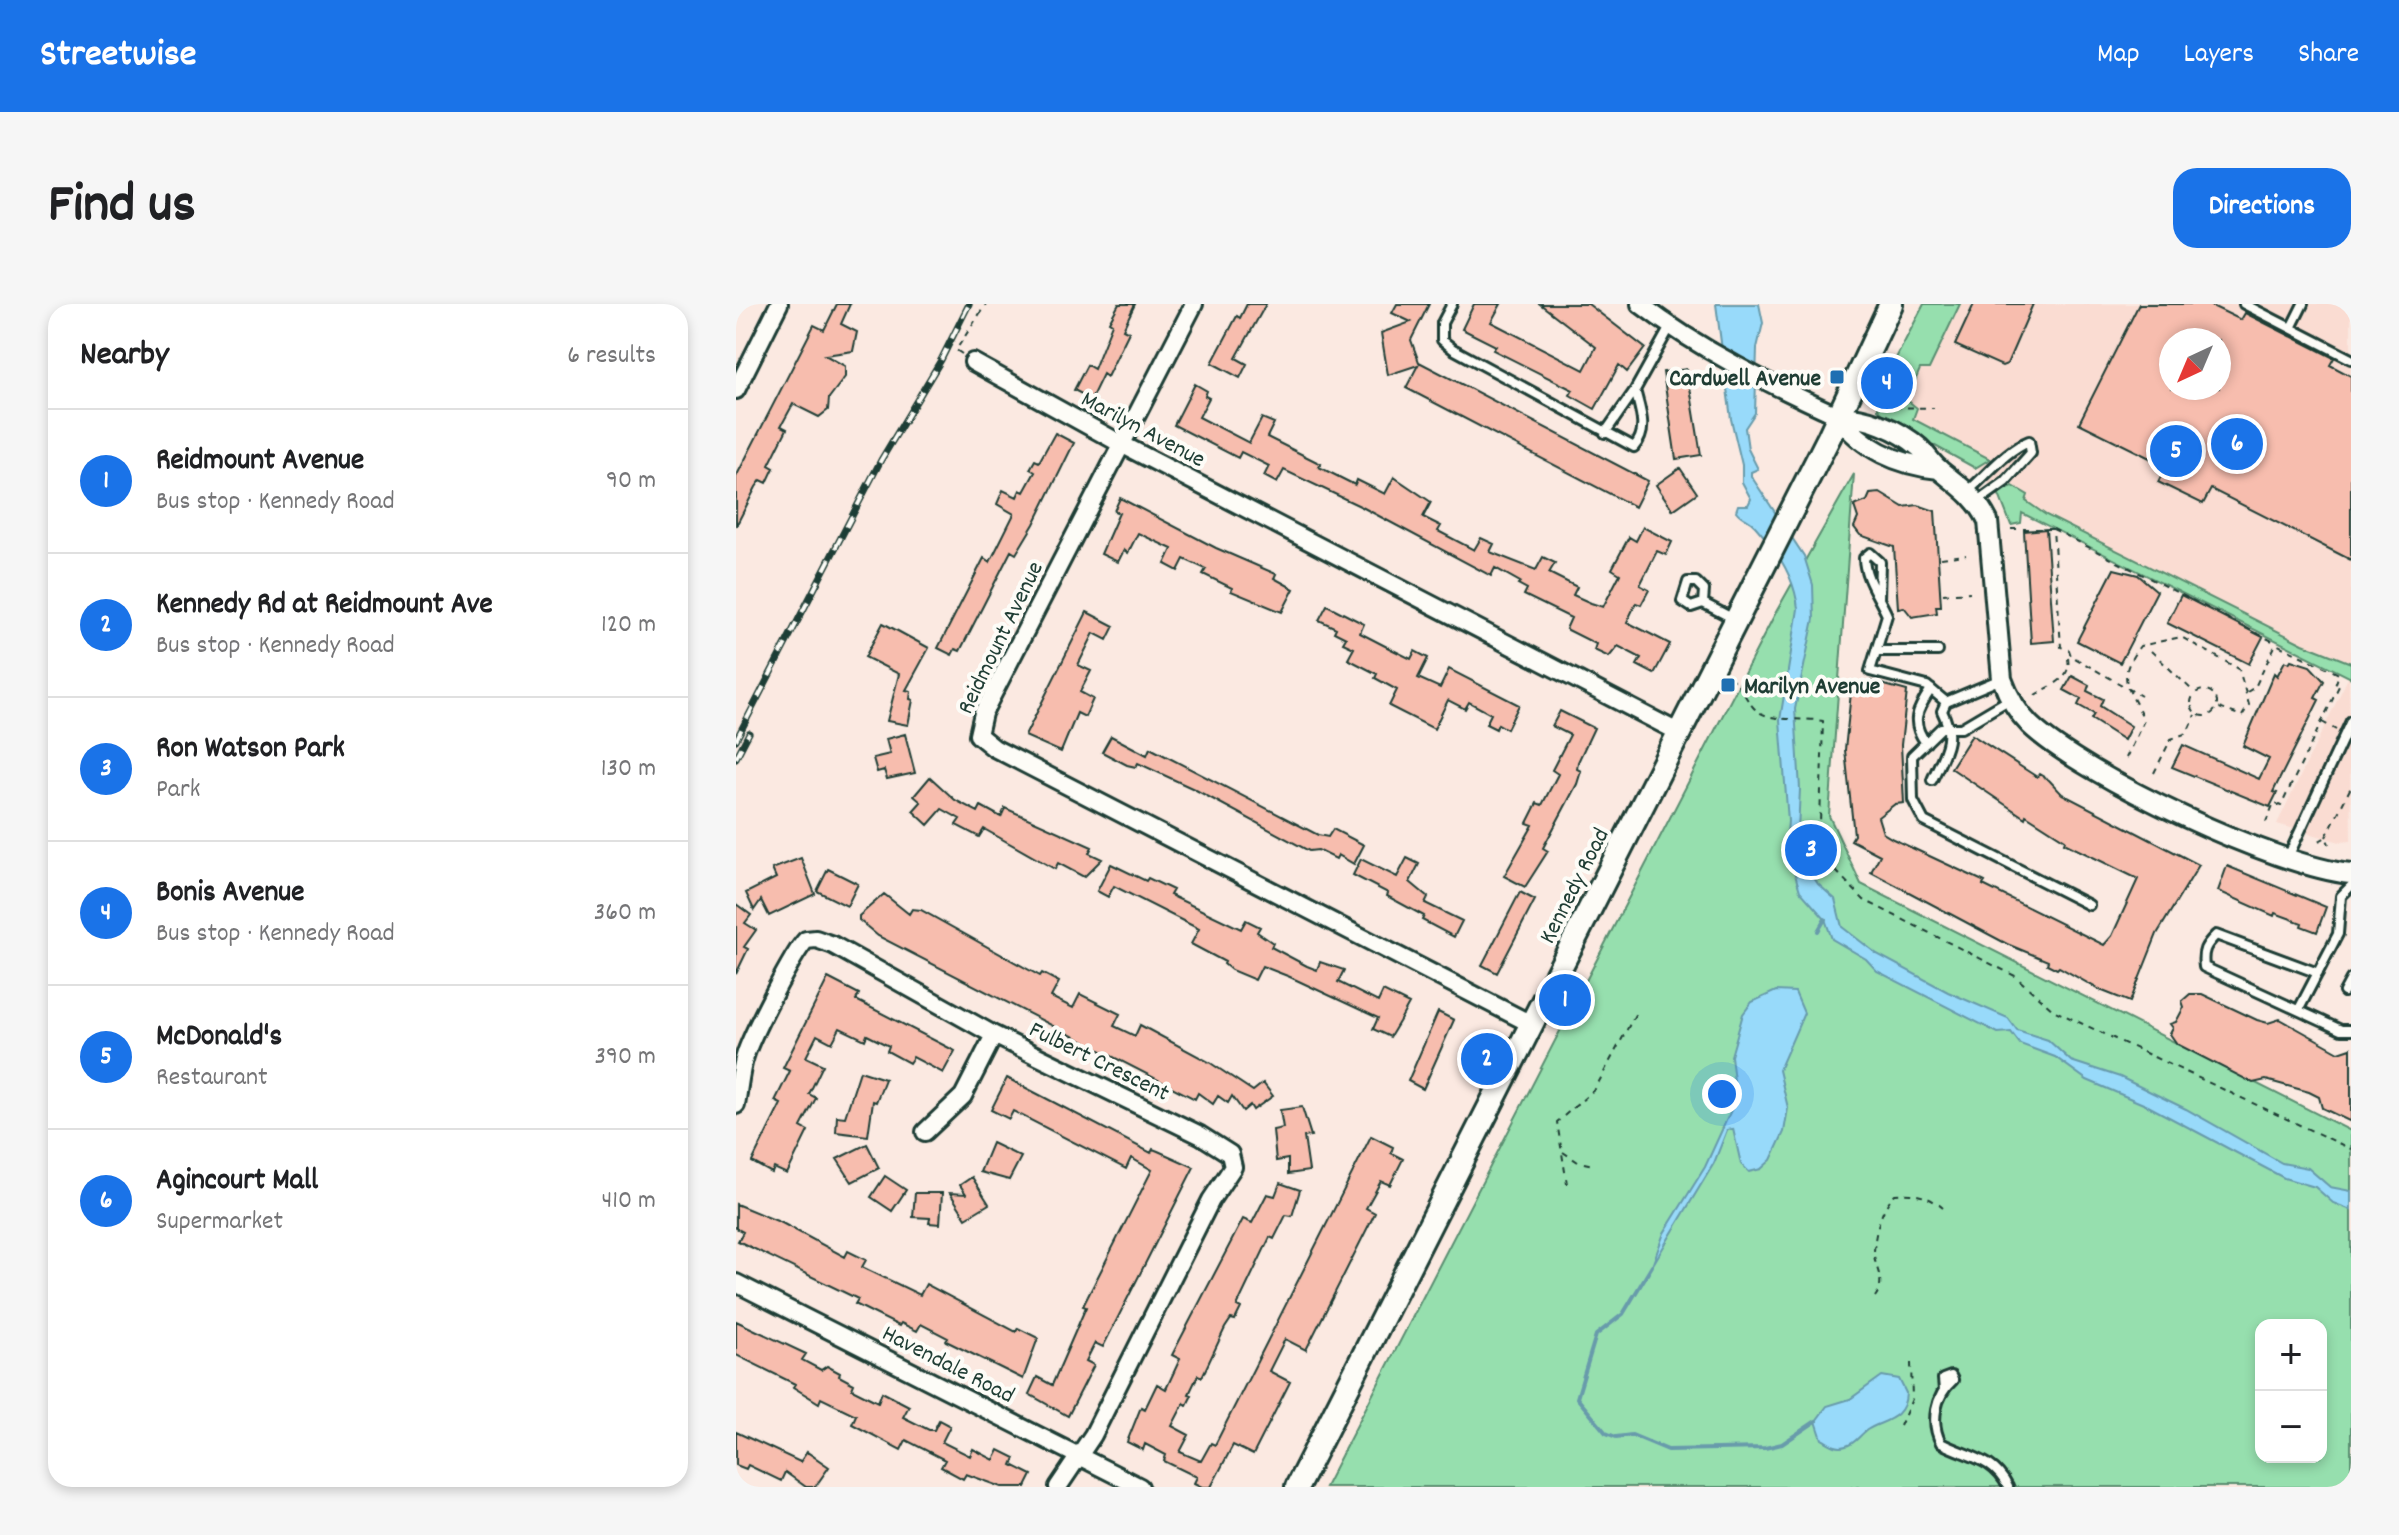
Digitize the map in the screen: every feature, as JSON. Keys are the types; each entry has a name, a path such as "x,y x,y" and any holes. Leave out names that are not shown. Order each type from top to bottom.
{"main road":[{"name":"Kennedy Road","path":"1297,1487 1762,570 1891,304"}],"street":[{"path":"736,390 779,304"},
{"name":"Reidmount Avenue","path":"1194,304 983,713 978,735 994,748 1531,1024"},
{"path":"1640,304 1670,327 1707,348 1839,416 1854,437 1908,466 1939,469 1973,497 1988,521 2002,679 2010,699 2038,732 2113,779 2201,823 2288,857 2351,874"},
{"name":"Marilyn Avenue","path":"973,362 1123,445 1678,732"},
{"name":"Fulbert Crescent","path":"736,1105 745,1056 793,956 806,940 816,939 833,945 994,1035 1219,1145 1233,1160 1233,1167 1211,1200 1093,1435 1079,1456"},
{"path":"925,1132 963,1096 994,1035"},
{"name":"Havendale Road","path":"736,1283 1140,1487"},
{"path":"1058,1487 1079,1456"}],"lane":[{"path":"1452,304 1442,323 1442,340 1634,447 1641,439 1643,423 1635,390"},
{"path":"2244,304 2351,359"},
{"path":"2291,328 2303,304"},
{"path":"1605,433 1635,390 1670,327"},
{"path":"2029,441 2031,453 2023,464 1973,497 2014,447 2029,441"},
{"path":"1879,599 1880,562 1870,553 1864,558 1864,567 1879,599 1887,615 1870,671 1931,689 1946,702"},
{"path":"1703,603 1736,621"},
{"path":"1876,651 1938,651"},
{"path":"1932,780 1947,747 1950,728 1942,711 1946,702 2002,679"},
{"path":"1926,743 1916,730 1915,717 1931,689"},
{"path":"2010,699 1961,728 1941,728 1912,756 1913,800 1924,821 2089,905"},
{"path":"2288,857 2351,721"},
{"path":"2299,1009 2338,934 2341,896 2351,886"},
{"path":"2338,934 2351,938"},
{"path":"2318,973 2216,935 2205,946 2204,967 2341,1030 2351,1030"},
{"path":"2344,992 2351,979"},
{"path":"1944,1390 1935,1415 1936,1433 1941,1443 1977,1456 2001,1474 2008,1487"}],"path":[{"path":"973,362 956,350 986,304"},
{"path":"1881,407 1934,408"},
{"path":"2011,529 2053,529 2339,674 2335,686 2339,686 2281,806 2274,803 2266,822"},
{"path":"2053,529 2061,647 2069,650 2072,659 2141,696"},
{"path":"1941,558 1966,555"},
{"path":"1943,594 1970,592"},
{"path":"2126,758 2144,720 2126,687 2125,673 2140,646 2181,637 2239,669 2249,705 2242,716 2216,707"},
{"path":"2247,692 2255,687 2276,644"},
{"path":"2151,651 2195,693"},
{"path":"2035,695 2066,676 2070,668 2068,659 2072,659"},
{"path":"1711,668 1736,681 1755,710 1770,717 1823,721 1820,824 1836,871 1864,900 2015,976 2053,1010 2351,1149"},
{"path":"2154,773 2171,739 2187,733 2196,714 2191,699 2195,693 2203,689 2211,691 2216,707"},
{"path":"2196,714 2204,716 2216,707"},
{"path":"2322,722 2344,735"},
{"path":"2319,841 2326,837 2351,787"},
{"path":"2326,837 2329,844"},
{"path":"1567,1184 1557,1122 1595,1089 1638,1009"},
{"path":"1563,1152 1578,1162 1594,1165"},
{"path":"1875,1297 1881,1289 1880,1269 1874,1257 1880,1221 1887,1202 1895,1194 1913,1193 1927,1195 1943,1208"},
{"path":"1900,1426 1912,1399 1911,1363"}],"shaded area":[{"path":"1935,304 2351,304 2351,670 1996,495 1971,458 1885,407"},
{"path":"2349,676 2351,841 2340,842 2277,824"}],"green space":[{"path":"1924,304 1960,304 1929,369 1920,369 1907,400 1917,408 1913,419 1990,459 1975,468 1888,420 1878,409 1878,393"},
{"path":"1854,474 1829,816 1861,884 2351,1131 2351,1487 1325,1487 1776,612"},
{"path":"2013,486 2028,495 2026,501 2046,515 2303,644 2351,663 2351,678 2022,513 2021,523 2011,525 1998,492"}],"water":[{"path":"1716,304 1759,304 1763,323 1757,348 1755,413 1745,428 1748,449 1758,469 1751,472 1751,476 1804,556 1813,585 1814,619 1795,709 1800,789 1797,851 1818,884 1835,899 1842,927 1877,954 1948,992 2008,1018 2017,1030 2048,1040 2071,1061 2120,1077 2186,1109 2282,1163 2308,1168 2330,1187 2351,1191 2351,1210 2333,1203 2315,1187 2284,1178 2148,1106 2087,1080 2055,1057 2020,1044 2011,1032 1998,1033 1877,971 1866,959 1832,939 1825,919 1800,891 1786,845 1788,821 1780,720 1798,609 1789,575 1777,554 1755,526 1736,511 1738,505 1748,505 1751,499 1742,482 1742,465 1731,419"},
{"path":"1776,991 1795,992 1804,1013 1779,1070 1788,1108 1784,1132 1771,1160 1761,1169 1749,1172 1741,1164 1733,1129 1727,1130 1714,1163 1652,1266 1664,1233 1705,1167 1732,1108 1735,1089 1731,1056 1743,1014 1752,1002"},
{"path":"1882,1376 1899,1379 1906,1393 1902,1409 1846,1446 1837,1446 1822,1439 1816,1421 1827,1406 1850,1399"}],"building":[{"path":"837,304 850,304 841,324 857,332 853,351 825,355 845,366 845,377 829,398 828,410 819,417 793,404 781,426 787,429 769,465 774,468 767,483 761,480 736,526 736,477 814,325 824,330"},
{"path":"1119,304 1135,304 1123,329 1129,332 1107,377 1103,374 1091,399 1074,390 1087,365 1094,369 1112,324 1109,322"},
{"path":"1247,304 1266,304 1236,358 1247,364 1240,378 1212,363 1237,316 1240,318"},
{"path":"1397,304 1429,304 1411,340 1419,362 1648,481 1635,507 1406,388 1418,365 1388,375 1381,333 1411,322 1392,313"},
{"path":"1474,304 1501,304 1491,322 1584,370 1596,347 1540,304 1588,304 1645,348 1627,372 1619,365 1595,409 1570,395 1573,390 1493,350 1496,346 1462,329"},
{"path":"1974,304 2033,304 2007,364 2002,366 1955,345"},
{"path":"2139,304 2208,304 2241,320 2245,313 2334,358 2330,365 2351,376 2351,560 2211,489 2203,504 2158,482 2166,466 2079,423"},
{"path":"1687,369 1701,455 1676,459 1663,372"},
{"path":"1195,384 1207,391 1205,396 1209,398 1199,417 1249,443 1262,418 1274,423 1267,437 1355,485 1357,480 1385,494 1394,477 1431,502 1423,517 1441,526 1438,531 1474,550 1481,538 1494,544 1490,552 1536,570 1543,557 1555,563 1549,573 1577,587 1573,595 1603,607 1620,574 1612,569 1629,537 1636,541 1643,527 1672,542 1666,555 1657,551 1640,585 1649,590 1641,605 1636,603 1627,622 1670,644 1654,674 1637,665 1641,658 1618,646 1609,657 1594,650 1596,644 1566,629 1571,618 1524,595 1527,589 1518,584 1520,582 1495,568 1491,576 1362,507 1284,470 1277,483 1264,476 1269,466 1241,452 1238,458 1174,425"},
{"path":"1055,433 1074,443 1034,524 1016,554 1011,551 960,651 955,649 952,655 938,648 984,558 990,562 1014,514 997,504 1003,490 1017,497 1020,490 1024,492 1035,472 1030,469 1035,460 1039,462"},
{"path":"1680,468 1697,493 1673,510 1656,485"},
{"path":"1880,493 1903,507 1918,505 1935,511 1941,606 1936,606 1937,613 1912,617 1904,607 1898,608 1894,547 1860,535 1854,527 1858,518 1854,506 1867,501 1870,494"},
{"path":"1120,498 1216,548 1276,574 1274,578 1294,589 1282,612 1231,591 1232,588 1203,574 1206,569 1184,559 1178,571 1165,564 1172,549 1138,533 1128,553 1124,550 1118,562 1101,554 1119,513 1114,511"},
{"path":"2046,529 2054,641 2031,643 2024,531"},
{"path":"2114,569 2138,575 2157,591 2120,663 2077,641"},
{"path":"2181,595 2263,637 2249,664 2167,623"},
{"path":"1327,605 1364,624 1360,633 1411,659 1415,651 1428,658 1418,678 1440,688 1449,669 1519,705 1507,729 1498,724 1496,729 1486,724 1491,714 1469,702 1465,709 1448,700 1434,729 1389,706 1397,690 1375,678 1377,674 1348,659 1354,648 1343,643 1346,638 1334,632 1336,628 1319,620"},
{"path":"1087,612 1114,626 1107,640 1094,633 1078,665 1091,671 1080,692 1093,699 1085,717 1077,713 1061,752 1025,736"},
{"path":"883,623 929,648 906,690 911,691 910,699 913,700 908,725 887,721 899,674 865,657"},
{"path":"2291,660 2310,666 2324,681 2315,698 2319,700 2273,792 2277,793 2270,807 2172,767 2183,745 2259,779 2269,759 2243,746 2274,673 2277,676 2285,661 2289,663"},
{"path":"2072,676 2089,685 2087,691 2103,699 2100,706 2131,726 2124,740 2091,719 2094,714 2078,705 2081,699 2064,690"},
{"path":"1870,681 1907,691 1901,745 1904,803 1895,804 1878,817 1883,833 1893,839 1985,882 1983,885 2104,945 2112,936 2138,879 2064,843 2065,840 2026,815 2025,818 1951,768 1972,735 2037,777 2039,774 2049,780 2062,794 2199,865 2157,934 2130,1002 2007,944 1871,872 1880,855 1851,840 1854,835 1845,750 1852,683 1866,685"},
{"path":"1560,711 1594,728 1578,762 1577,769 1581,771 1577,784 1543,848 1548,851 1525,887 1504,876 1533,825 1527,823 1537,803 1542,805 1558,774 1552,770 1570,735 1552,726"},
{"path":"905,734 915,773 887,779 884,770 877,772 873,758 890,754 886,739"},
{"path":"1111,736 1147,755 1150,748 1318,835 1328,837 1333,829 1364,845 1354,864 1338,855 1336,859 1318,850 1309,851 1194,789 1138,763 1136,767 1127,765 1102,752"},
{"path":"930,777 955,800 978,812 981,806 1001,817 1005,808 1092,847 1089,853 1102,859 1084,877 1058,863 1055,869 984,829 979,837 956,825 960,819 942,809 928,825 913,811 921,802 914,796"},
{"path":"801,858 815,894 769,916 761,900 754,910 746,893 776,878 772,869"},
{"path":"1407,858 1419,864 1410,882 1428,897 1425,903 1462,921 1454,937 1422,920 1424,916 1387,896 1388,893 1353,875 1361,859 1397,877"},
{"path":"1111,864 1173,890 1170,895 1241,929 1246,920 1260,927 1257,932 1273,943 1271,947 1307,966 1317,970 1320,962 1344,970 1338,982 1378,1002 1383,991 1409,1004 1390,1037 1373,1029 1378,1018 1290,977 1262,966 1255,980 1231,970 1225,962 1191,944 1199,929 1114,886 1108,897 1097,891"},
{"path":"2227,866 2326,907 2317,932 2301,926 2302,923 2275,913 2274,916 2218,891"},
{"path":"828,869 858,884 847,906 817,891"},
{"path":"1520,892 1535,900 1497,973 1482,965"},
{"path":"884,894 909,914 912,909 921,910 1040,976 1042,973 1059,982 1051,997 1073,1008 1080,994 1120,1014 1114,1026 1135,1036 1140,1025 1209,1062 1253,1091 1263,1083 1273,1096 1253,1110 1250,1105 1243,1111 1232,1096 1228,1103 1218,1096 1213,1104 1198,1093 1195,1099 878,936 859,920 859,916"},
{"path":"736,904 751,915 745,923 756,930 744,947 748,949 736,974"},
{"path":"828,978 859,994 856,1000 955,1051 943,1073 913,1057 909,1063 887,1051 889,1046 867,1035 865,1040 840,1028 832,1043 817,1035 806,1057 823,1065 809,1094 816,1098 801,1127 808,1131 787,1174 774,1168 772,1173 752,1162 781,1104 775,1101 790,1071 783,1068"},
{"path":"2190,994 2202,994 2257,1020 2268,1023 2280,1019 2339,1052 2351,1048 2351,1122 2322,1108 2319,1097 2309,1092 2266,1080 2253,1083 2177,1044 2170,1034 2173,1028 2170,1024 2176,1022 2184,1007 2182,1001"},
{"path":"1438,1012 1454,1020 1423,1089 1408,1081"},
{"path":"860,1071 885,1079 876,1102 873,1101 868,1136 836,1132 837,1116 845,1117"},
{"path":"1007,1078 1151,1153 1153,1149 1194,1167 1103,1347 1095,1343 1086,1361 1094,1365 1068,1416 1029,1394 1037,1377 1052,1385 1086,1307 1083,1306 1152,1170 1131,1158 1126,1169 1013,1111 1009,1119 991,1110"},
{"path":"1302,1107 1311,1136 1304,1137 1309,1171 1288,1174 1288,1159 1276,1161 1273,1130 1283,1128 1280,1110"},
{"path":"1371,1136 1393,1147 1391,1153 1403,1159 1390,1185 1381,1181 1366,1208 1375,1213 1306,1350 1285,1339 1269,1371 1290,1382 1253,1455 1233,1445 1211,1487 1202,1487 1194,1483 1197,1477 1164,1461 1166,1455 1145,1444 1143,1450 1127,1442 1141,1407 1145,1409 1157,1384 1166,1389 1180,1359 1172,1355 1243,1219 1252,1223 1267,1194 1275,1196 1280,1183 1300,1190 1292,1216 1286,1215 1274,1239 1270,1237 1237,1306 1241,1308 1235,1320 1231,1319 1225,1328 1202,1377 1198,1375 1187,1405 1184,1403 1172,1426 1189,1435 1180,1452 1201,1461 1211,1443 1215,1445"},
{"path":"992,1143 1021,1157 1009,1180 980,1172"},
{"path":"867,1144 879,1168 852,1182 837,1159"},
{"path":"885,1176 906,1190 892,1211 871,1197"},
{"path":"972,1177 989,1204 966,1218 950,1193 966,1194 960,1185"},
{"path":"915,1193 942,1193 940,1224 929,1223 930,1218 913,1217"},
{"path":"736,1204 782,1223 845,1257 848,1251 866,1260 862,1267 920,1295 926,1284 1016,1332 1018,1328 1038,1338 1023,1379 946,1341 948,1338 921,1324 917,1331 901,1323 899,1326 855,1304 858,1299 738,1241 743,1232 736,1228"},
{"path":"736,1321 806,1354 802,1360 821,1370 827,1366 840,1373 839,1376 854,1384 852,1389 878,1402 882,1392 909,1406 903,1417 929,1430 934,1430 939,1420 950,1426 942,1442 970,1456 973,1449 994,1460 999,1450 1015,1458 1012,1465 1032,1475 1026,1487 1002,1487 966,1474 963,1479 941,1467 945,1460 906,1440 901,1450 852,1424 856,1415 821,1398 819,1403 793,1387 795,1384 736,1355"},
{"path":"736,1432 800,1462 807,1452 829,1467 815,1487 806,1487 785,1472 781,1481 748,1465 746,1469 736,1465"}],"waterway":[{"path":"1818,931 1825,919"},
{"path":"1652,1266 1623,1314 1596,1335 1577,1398 1606,1433 1616,1437 1632,1435 1668,1450 1765,1448 1782,1444 1816,1421"}],"railway":[{"path":"736,740 881,460 941,360 969,304"},
{"path":"736,758 749,733"}],"place":[{"name":"Cardwell Avenue","path":"1837,377"},
{"name":"Bonis Avenue","path":"1887,383"},
{"name":"Agincourt Mall","path":"2237,444"},
{"name":"McDonald's","path":"2176,451"},
{"name":"Marilyn Avenue","path":"1728,685"},
{"name":"Ron Watson Park","path":"1811,850"},
{"name":"Reidmount Avenue","path":"1565,1000"},
{"name":"Kennedy Rd at Reidmount Ave","path":"1487,1059"}]}
